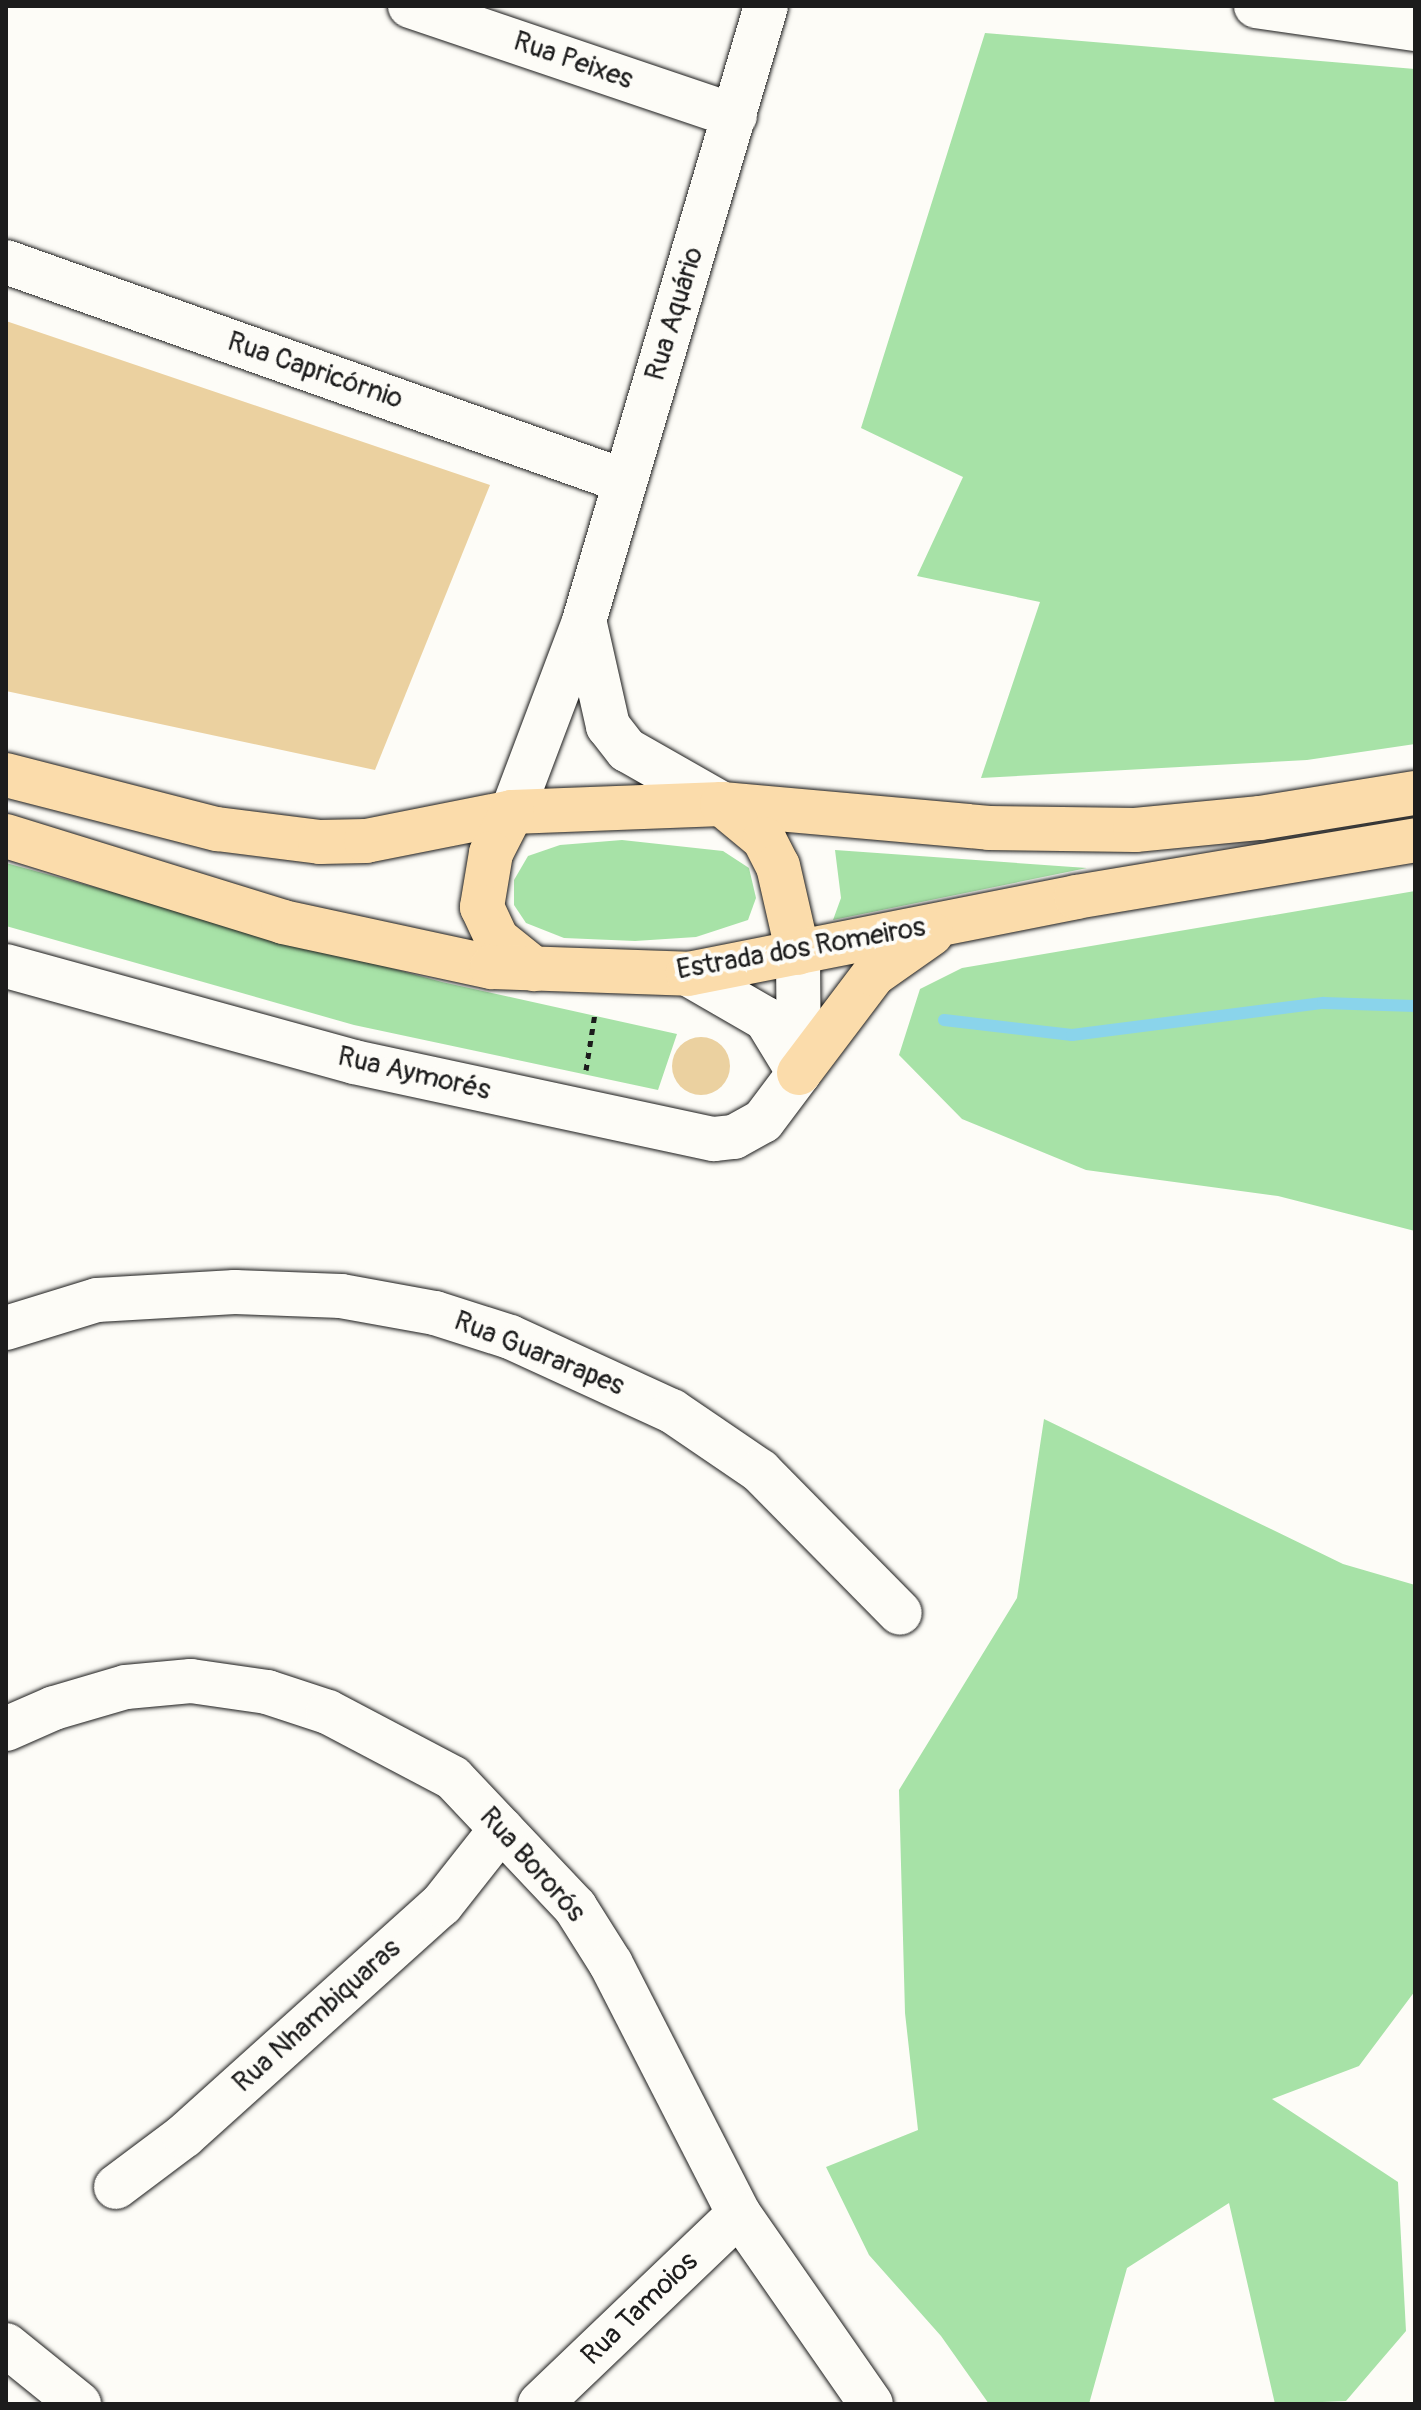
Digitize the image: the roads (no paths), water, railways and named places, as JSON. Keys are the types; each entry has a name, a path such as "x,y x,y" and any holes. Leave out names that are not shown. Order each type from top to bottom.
{"main road":[{"path":"6,775 217,829 320,842 366,841 512,812 722,804 989,828 1119,831 1260,818 1415,793"},
{"path":"722,804 764,839 778,866 798,953"},
{"path":"512,812 491,853 482,907 497,939 534,969"},
{"name":"Estrada dos Romeiros","path":"6,836 283,922 492,967 688,974 945,924 1415,840"},
{"path":"799,1073 874,974 945,924"}],"street":[{"name":"Rua Peixes","path":"410,6 735,116"},
{"name":"Rua Aquário","path":"512,812 584,621 766,6"},
{"path":"1256,6 1415,29"},
{"name":"Rua Capricórnio","path":"6,262 624,481"},
{"path":"584,621 608,726 627,750 722,804"},
{"path":"798,953 799,1073"},
{"name":"Rua Aymorés","path":"6,966 354,1062 692,1136 734,1137 763,1121 799,1073"},
{"path":"688,974 732,994 766,1019 799,1073"},
{"name":"Rua Guararapes","path":"6,1328 97,1300 235,1292 341,1296 435,1313 510,1337 672,1411 760,1471 900,1613"},
{"name":"Rua Bororós","path":"6,1729 54,1708 126,1687 191,1681 267,1692 328,1712 396,1744 453,1778 575,1907 611,1964 739,2214 871,2404"},
{"name":"Rua Nhambiquaras","path":"116,2187 184,2136 441,1905 501,1829"},
{"name":"Rua Tamoios","path":"540,2404 739,2214"},
{"path":"6,2345 79,2404"}],"waterway":[{"path":"944,1020 1072,1035 1323,1003 1415,1006"}]}
